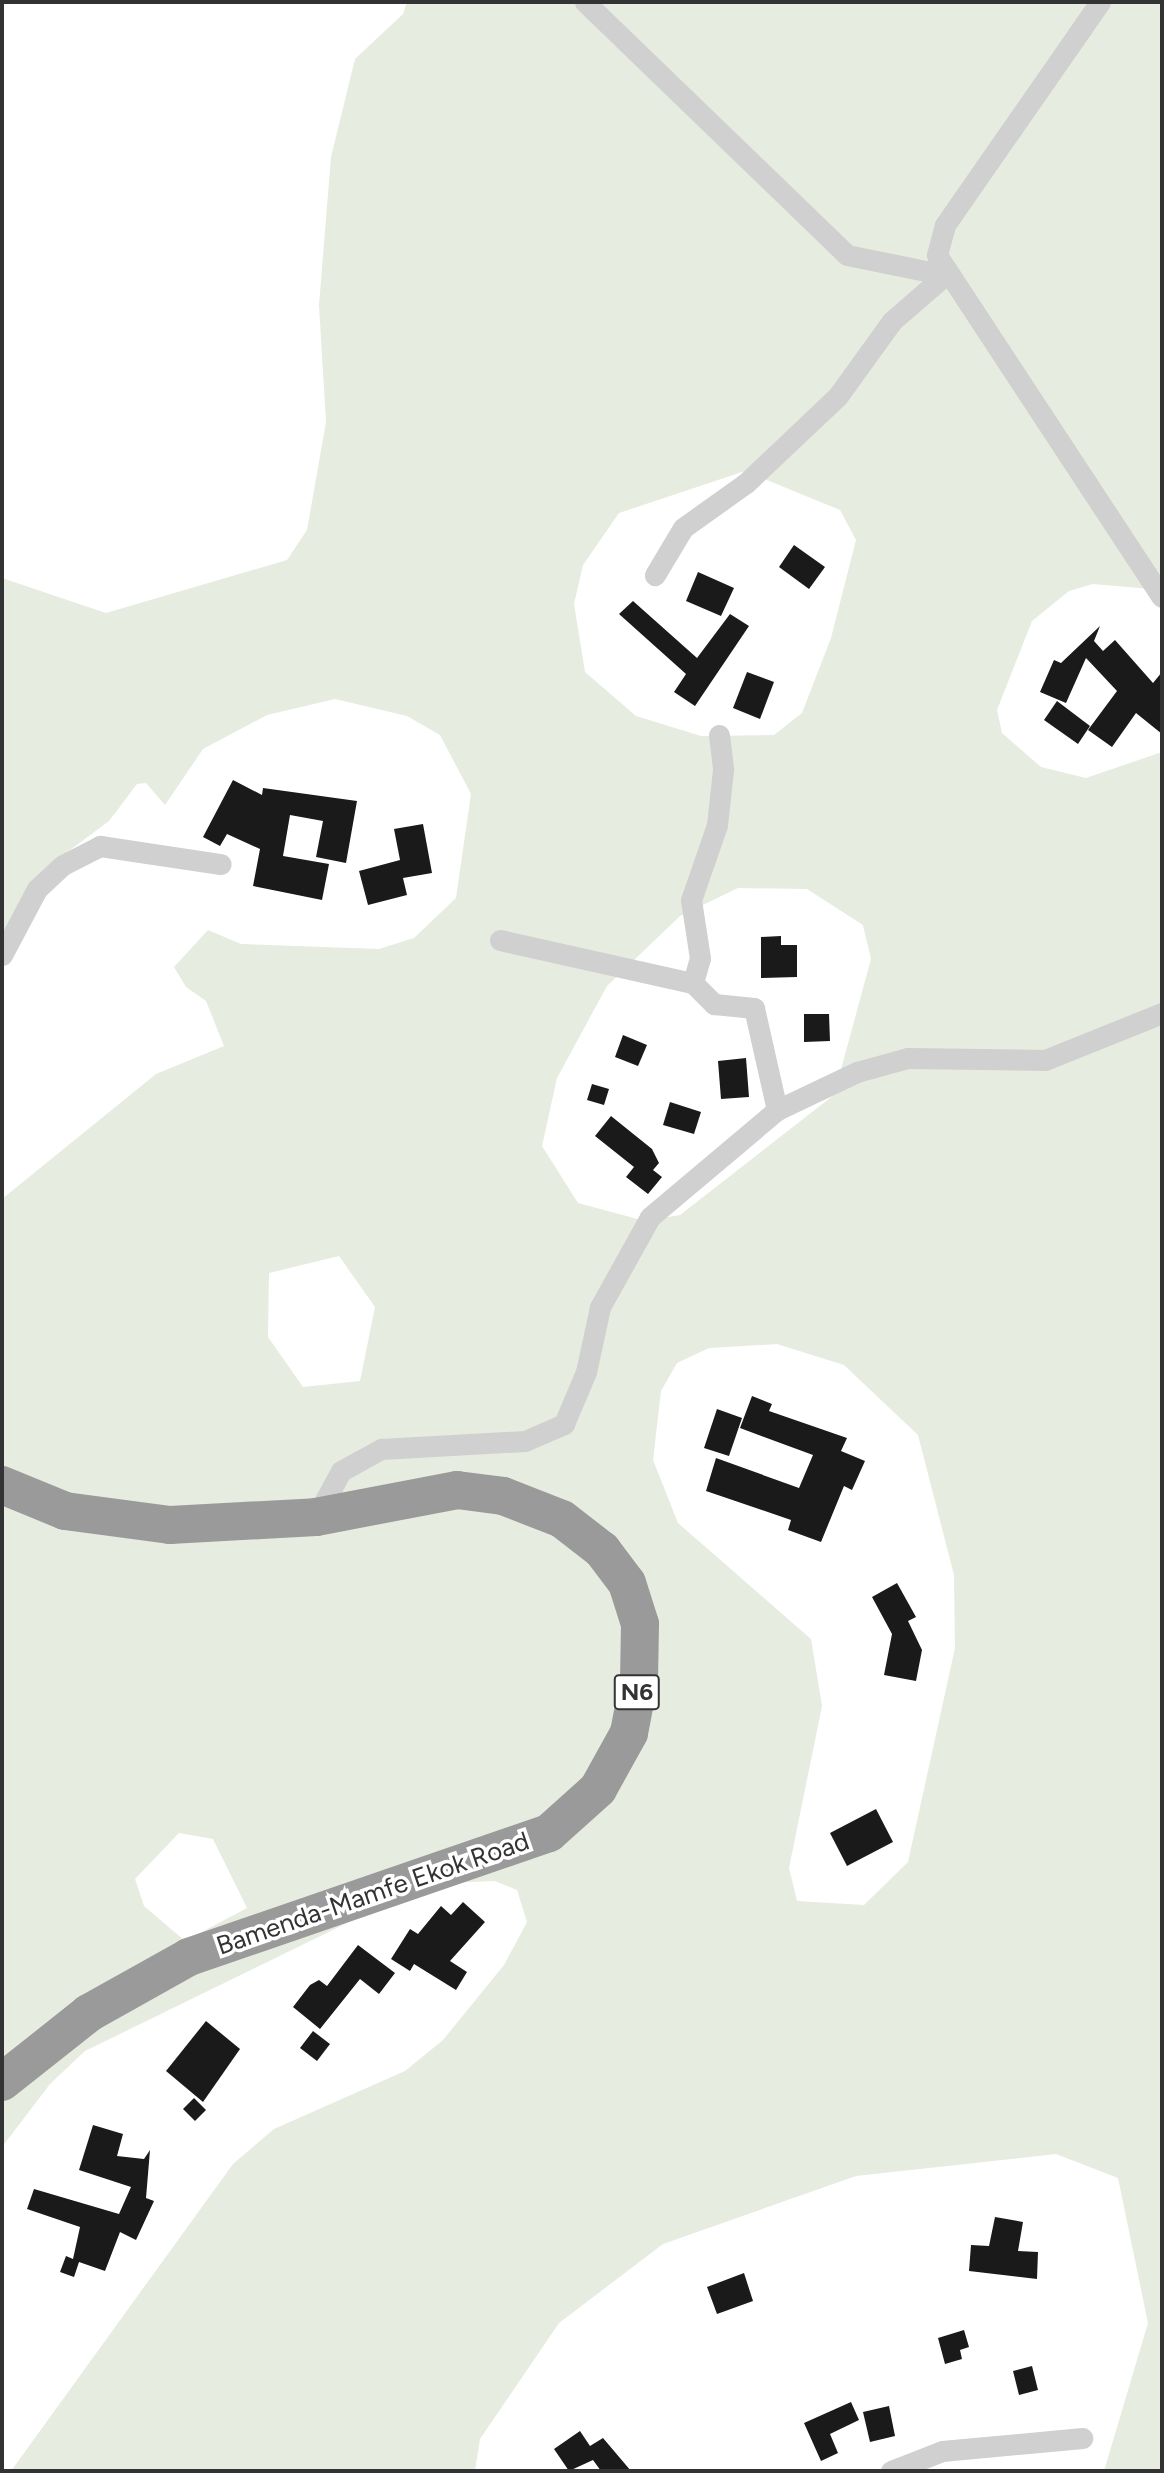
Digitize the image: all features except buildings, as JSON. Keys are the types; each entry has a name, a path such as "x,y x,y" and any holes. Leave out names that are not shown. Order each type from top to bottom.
{"highway":[{"name":"Bamenda-Mamfe Ekok Road","path":"2,1485 65,1511 120,1521 170,1525 316,1517 457,1490 503,1496 562,1519 603,1550 627,1583 640,1624 639,1681 629,1733 604,1777 550,1833 522,1845 276,1924 142,1981 2,2082"}],"street":[{"path":"585,2 846,255 945,275"},
{"path":"1100,2 945,225 937,255 945,275 1162,597"},
{"path":"655,575 683,528 746,483 838,396 892,321 945,275"},
{"path":"693,983 700,958 691,901 717,825 723,770 719,735"},
{"path":"2,956 37,889 63,865 100,846 221,864"},
{"path":"500,940 693,983 714,1004 754,1008 777,1110"},
{"path":"316,1517 341,1471 381,1449 525,1441 564,1424 586,1372 600,1307 650,1217 777,1110 858,1072 908,1058 1045,1060 1162,1013"},
{"path":"891,2471 942,2451 1082,2438"}],"shaded area":[{"path":"407,2 1162,2 1162,590 1093,584 1069,591 1032,621 997,710 1002,733 1041,767 1086,778 1162,752 1162,2471 1104,2471 1148,2323 1118,2178 1056,2154 856,2176 663,2244 559,2323 480,2439 475,2471 11,2471 233,2164 274,2129 405,2071 443,2040 504,1965 527,1922 517,1890 495,1881 445,1883 396,1899 85,2051 50,2084 2,2147 2,1199 156,1074 224,1046 206,1001 186,987 174,967 208,930 241,944 379,949 414,938 456,898 471,794 440,735 407,716 335,699 267,715 203,749 165,805 146,783 137,784 109,821 58,859 2,945 2,578 106,613 287,560 307,530 326,422 319,305 331,157 355,59 403,14","holes":["745,471 840,510 856,540 831,638 802,713 774,735 701,736 636,716 585,672 574,604 583,565 619,513","738,888 807,889 863,925 871,959 834,1095 680,1215 645,1221 578,1203 542,1146 557,1078 607,986 680,916","339,1256 375,1307 360,1381 303,1387 268,1337 269,1273","777,1344 844,1365 918,1435 954,1575 955,1648 908,1862 864,1905 797,1901 789,1868 822,1706 811,1639 678,1523 653,1460 661,1391 677,1363 709,1348","179,1833 213,1839 247,1908 185,1941 144,1906 135,1879"]}]}
